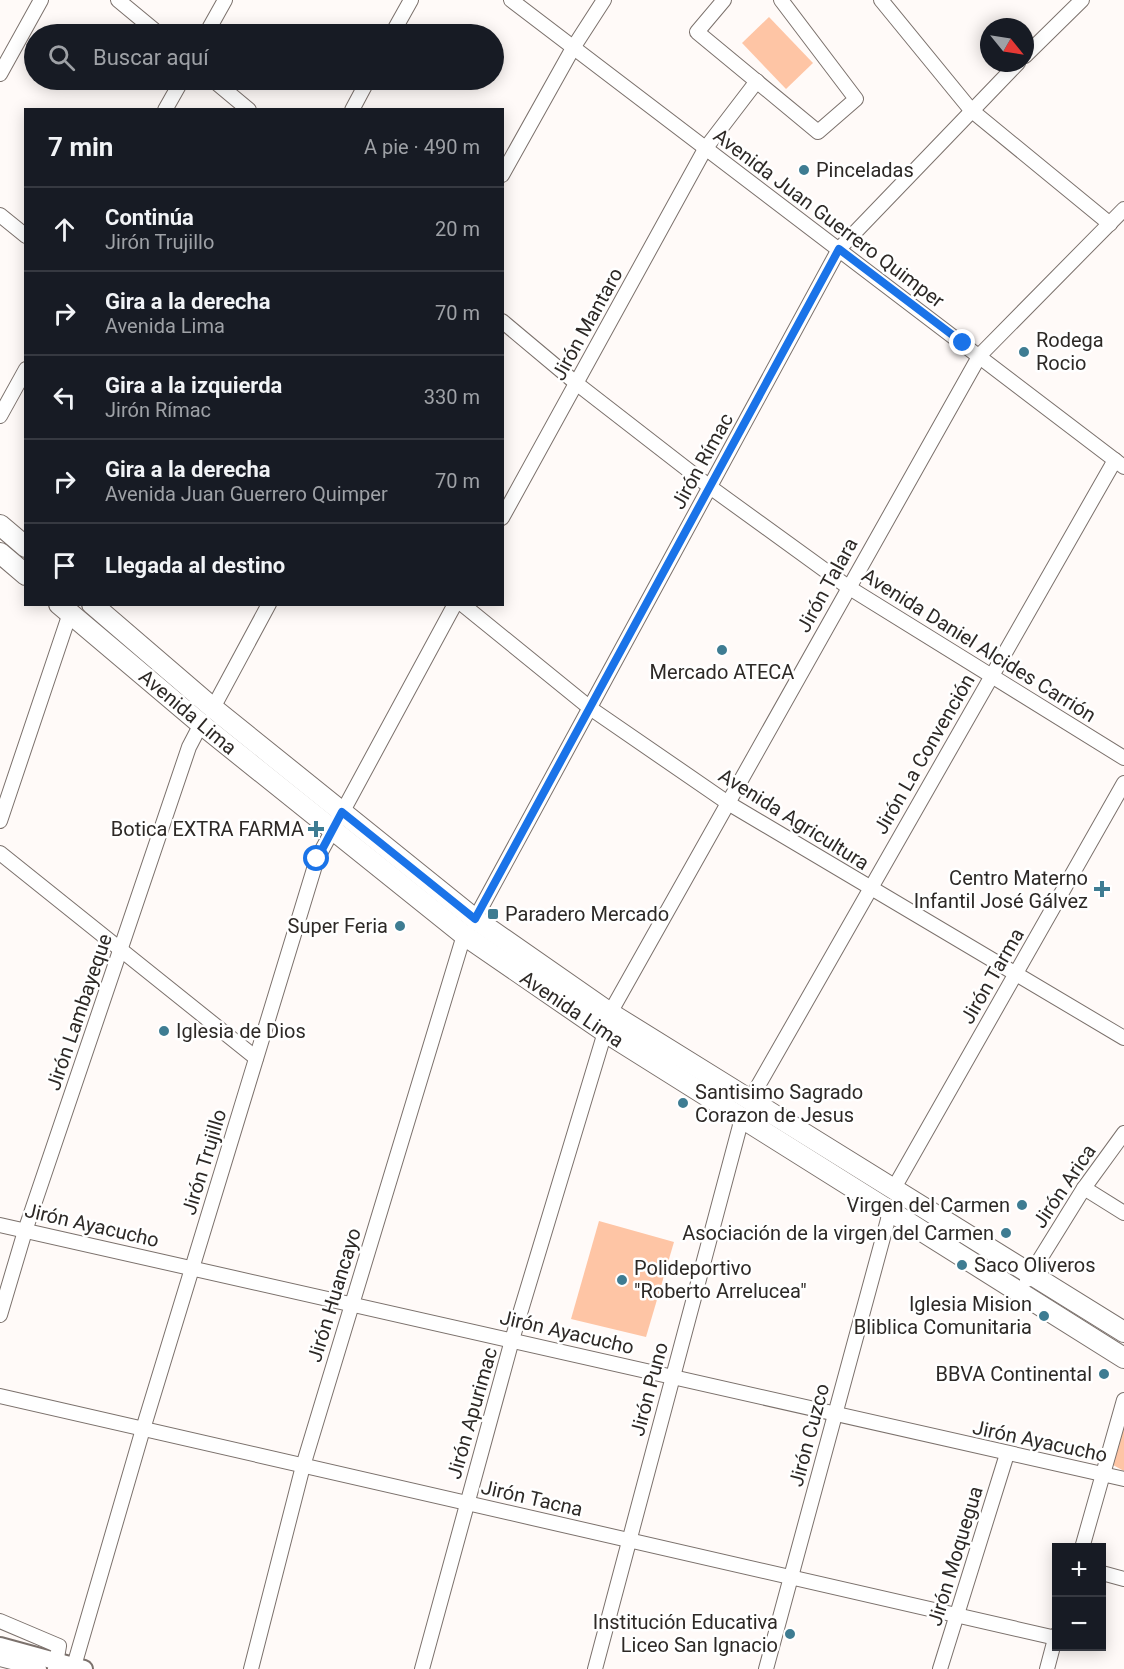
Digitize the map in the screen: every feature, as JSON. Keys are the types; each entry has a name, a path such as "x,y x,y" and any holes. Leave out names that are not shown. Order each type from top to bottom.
{"main road":[{"path":"0,525 24,545"},
{"path":"0,554 24,573"},
{"name":"Avenida Lima","path":"94,606 213,708 342,812 469,927"},
{"name":"Avenida Lima","path":"64,609 332,830 469,927 742,1118 1124,1358"},
{"name":"Avenida Lima","path":"607,1023 750,1100 1124,1332"}],"street":[{"path":"28,24 41,0"},
{"path":"118,0 147,24"},
{"path":"212,24 225,0"},
{"path":"398,24 411,0"},
{"name":"Avenida Juan Guerrero Quimper","path":"511,0 1119,463"},
{"path":"504,171 573,48 604,0"},
{"path":"724,0 697,32 818,132 856,99 782,0"},
{"path":"881,0 971,110 1110,224"},
{"path":"1034,47 1082,0"},
{"path":"0,74 24,31"},
{"name":"Jirón Rímac","path":"469,927 839,249 1009,72"},
{"name":"Jirón Mantaro","path":"504,514 705,149 757,81"},
{"path":"166,108 176,90"},
{"path":"225,90 247,108"},
{"path":"353,108 363,90"},
{"name":"Jirón Talara","path":"607,1023 848,587 980,355 1124,209"},
{"path":"0,215 24,234"},
{"name":"Avenida Daniel Alcides Carrión","path":"504,323 576,383 710,487 848,587 1124,758"},
{"path":"0,416 24,373"},
{"name":"Jirón La Convención","path":"750,1100 992,675 1119,463"},
{"path":"213,708 268,606"},
{"path":"342,812 454,606"},
{"name":"Avenida Agricultura","path":"464,606 590,708 728,803 870,890 1124,1038"},
{"path":"0,821 64,609"},
{"name":"Jirón Lambayeque","path":"0,1315 26,1231 189,747 201,724"},
{"name":"Jirón Tarma","path":"894,1188 1124,783"},
{"name":"Jirón Trujillo","path":"79,1668 143,1429 317,859 342,812"},
{"path":"0,853 122,948 256,1058"},
{"name":"Jirón Huancayo","path":"251,1669 303,1466 469,927"},
{"name":"Jirón Apurimac","path":"422,1669 512,1340 607,1023"},
{"name":"Jirón Puno","path":"595,1669 742,1118"},
{"name":"Jirón Arica","path":"1019,1292 1084,1188 1124,1133"},
{"path":"1084,1188 1124,1213"},
{"name":"Jirón Cuzco","path":"766,1669 890,1212"},
{"name":"Jirón Ayacucho","path":"0,1224 1124,1479"},
{"name":"Jirón Tacna","path":"0,1396 1052,1636"},
{"path":"1083,1543 1124,1400"},
{"name":"Jirón Moquegua","path":"940,1669 1007,1454"},
{"path":"1106,1574 1124,1579"},
{"path":"0,1621 55,1642 59,1646 56,1665"},
{"path":"0,1646 56,1665 79,1668"},
{"path":"1047,1669 1052,1651"},
{"path":"0,1659 39,1669"}],"shaded area":[{"path":"769,17 813,63 786,89 742,43"},
{"name":"Polideportivo \"Roberto Arrelucea\"","path":"599,1221 674,1242 646,1337 571,1319"},
{"path":"1124,1425 1124,1471 1113,1465"}],"place":[{"name":"Pinceladas","path":"804,170"},
{"name":"Rodega Rocio","path":"1024,352"},
{"name":"Mercado ATECA","path":"722,650"},
{"name":"Botica EXTRA FARMA","path":"316,829"},
{"name":"Centro Materno Infantil José Gálvez","path":"1102,889"},
{"name":"Paradero Mercado","path":"493,914"},
{"name":"Super Feria","path":"400,926"},
{"name":"Iglesia de Dios","path":"164,1031"},
{"name":"Santisimo Sagrado Corazon de Jesus","path":"683,1103"},
{"name":"Virgen del Carmen","path":"1022,1205"},
{"name":"Asociación de la virgen del Carmen","path":"1006,1233"},
{"name":"Saco Oliveros","path":"962,1265"},
{"name":"Polideportivo \"Roberto Arrelucea\"","path":"622,1280"},
{"name":"Iglesia Mision Bliblica Comunitaria","path":"1044,1316"},
{"name":"BBVA Continental","path":"1104,1374"},
{"name":"Institución Educativa Liceo San Ignacio","path":"790,1634"}],"route":[{"path":"317,859 342,812 475,919 839,249 963,343"}]}
